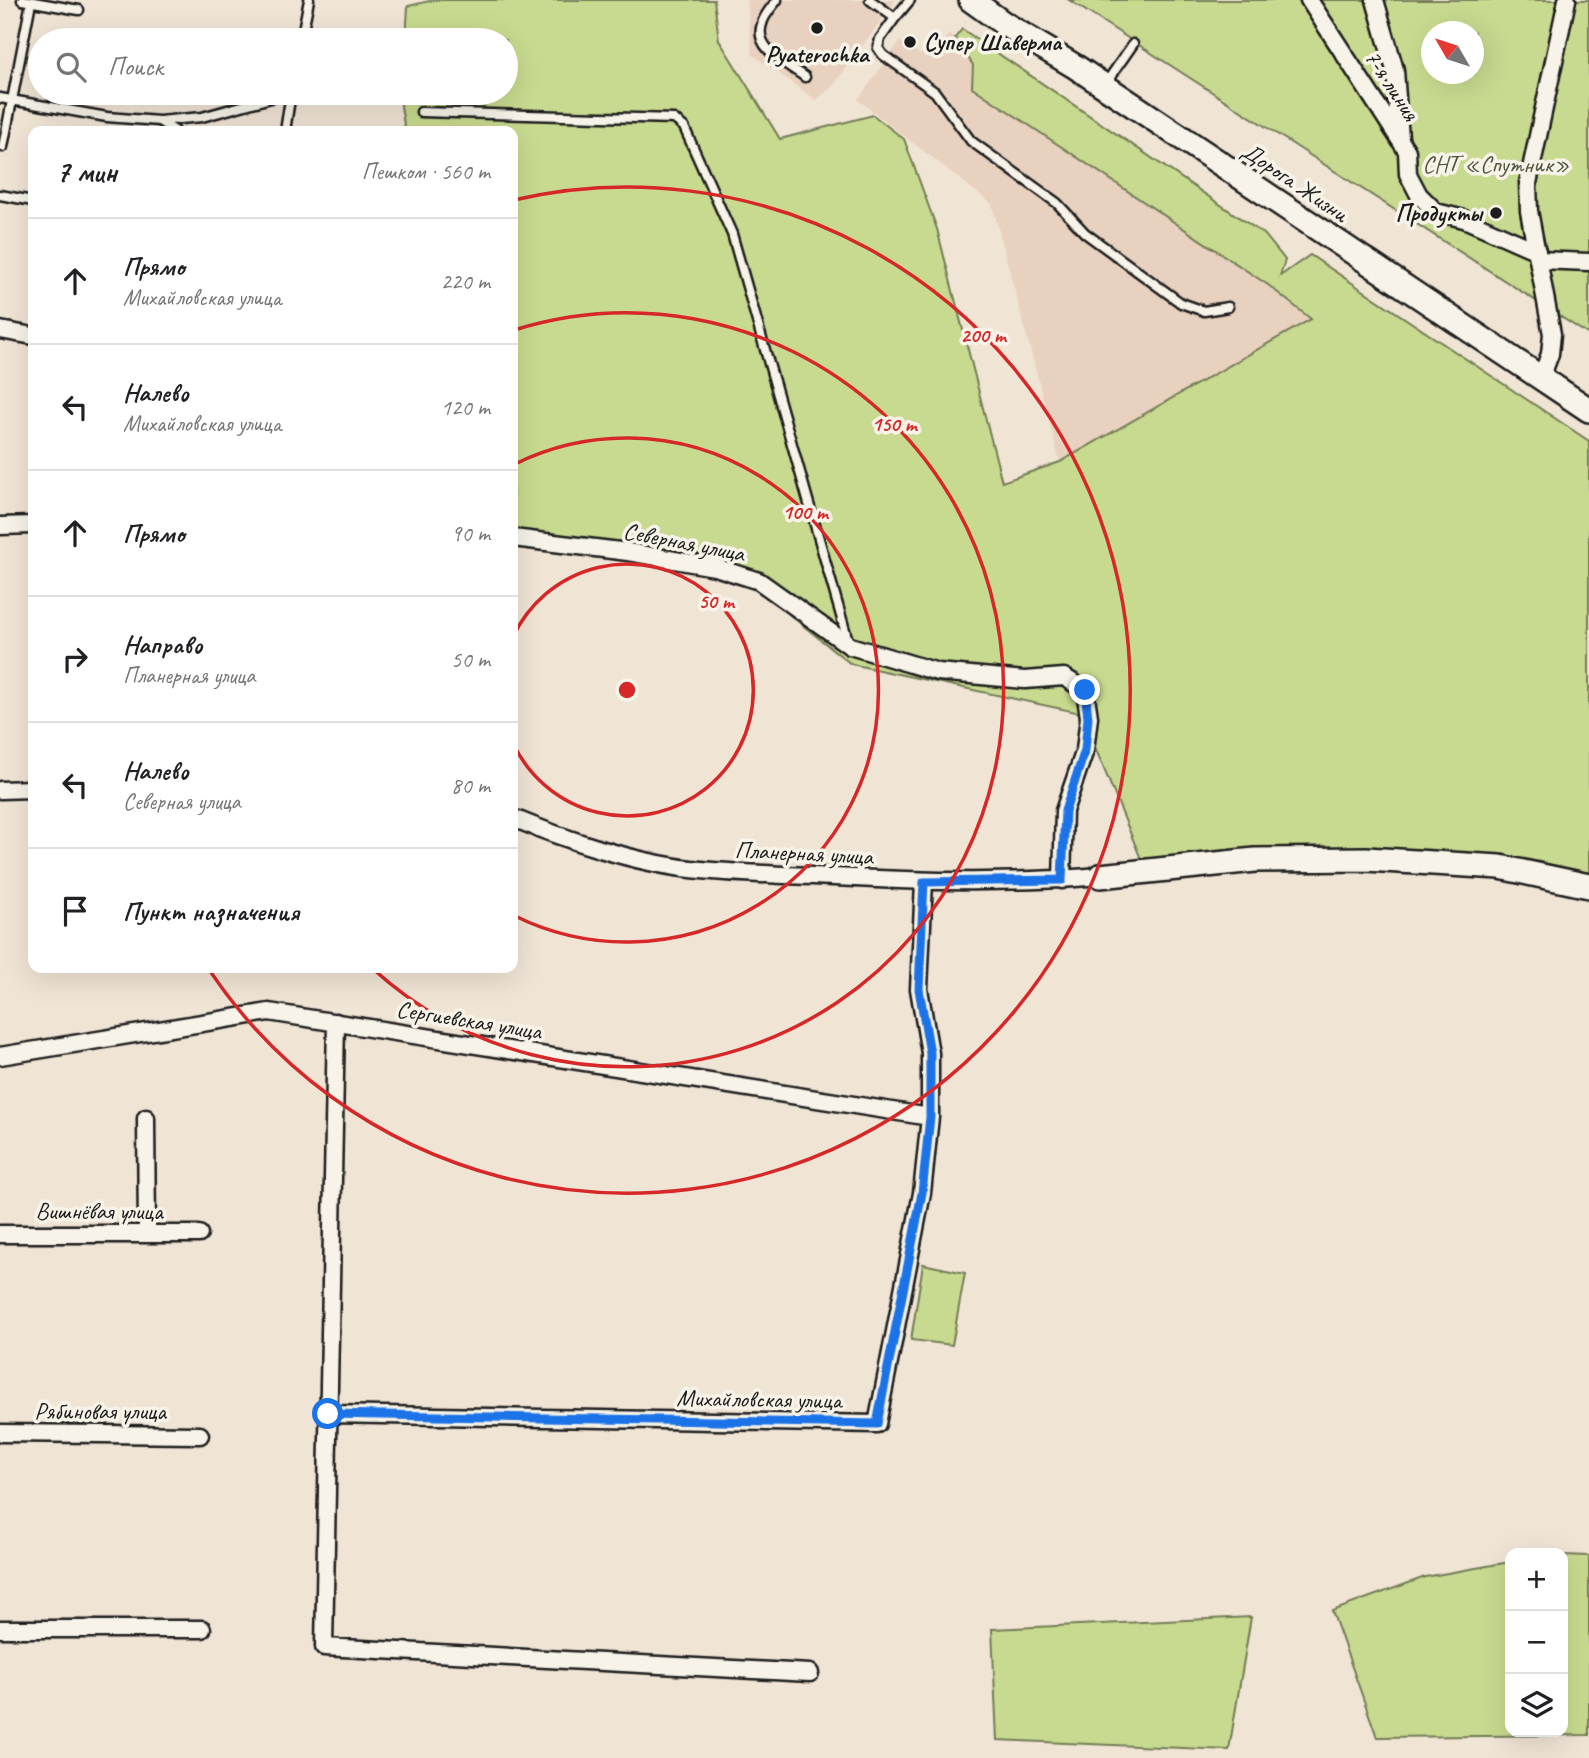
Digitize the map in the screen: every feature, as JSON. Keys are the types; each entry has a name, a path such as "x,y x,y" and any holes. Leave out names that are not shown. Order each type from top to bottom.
{"main road":[{"name":"Дорога Жизни","path":"971,0 1105,86 1589,410"},
{"path":"1100,876 1255,860 1366,859 1500,867 1589,886"}],"street":[{"name":"7-я линия","path":"1309,0 1401,140 1407,151 1408,174 1419,195 1436,212 1464,219 1538,255"},
{"path":"1375,0 1395,70 1401,140"},
{"path":"1541,377 1550,354 1552,334 1529,211 1528,183 1567,0"},
{"path":"1538,255 1589,262"},
{"path":"0,330 28,335"},
{"path":"0,526 28,525"},
{"name":"Северная улица","path":"518,539 628,552 715,567 760,581 850,646 938,672 1025,680 1064,677 1085,690 1088,718 1085,750 1065,811 1062,880"},
{"path":"0,790 28,789"},
{"name":"Планерная улица","path":"518,820 546,832 622,855 689,869 924,882 1062,880 1100,876"},
{"path":"924,882 919,989 930,1053 930,1117"},
{"name":"Сергиевская улица","path":"0,1056 269,1012 930,1117"},
{"path":"336,1022 324,1647 810,1673"},
{"name":"Михайловская улица","path":"328,1414 877,1424 922,1193 930,1117"},
{"path":"146,1118 147,1234"},
{"name":"Вишнёвая улица","path":"0,1234 199,1234"},
{"name":"Рябиновая улица","path":"0,1433 200,1435"},
{"path":"0,1629 201,1629"}],"lane":[{"path":"303,28 309,0"},
{"path":"778,0 762,21 759,36 765,47 805,76"},
{"path":"870,0 895,18"},
{"path":"909,0 880,40 878,48 883,55 935,92 971,141 1057,203 1085,233 1181,303 1204,311 1228,307"},
{"path":"3,147 27,1 79,10"},
{"path":"1105,86 1133,44"},
{"path":"0,98 28,103"},
{"path":"40,105 107,117 159,121 202,117 245,105"},
{"path":"286,126 288,105"},
{"path":"421,112 674,119 684,127 732,234 850,646"},
{"path":"159,121 167,126"},
{"path":"0,195 28,200"}],"shaded area":[{"path":"747,0 896,0 833,86 816,100 752,54"},
{"path":"949,34 955,38 973,65 1311,319 1060,462 992,204 858,100 900,41 921,55 928,46 936,52"}],"green space":[{"path":"434,0 714,0 719,40 780,139 873,115 904,139 937,229 1002,482 1060,462 1311,319 1268,285 972,87 973,65 955,38 962,29 1265,235 1285,260 1280,276 1310,255 1589,441 1589,873 1566,868 1411,852 1252,852 1141,859 1081,713 851,664 790,615 799,602 765,578 518,533 518,126 404,126 401,106 518,105 518,28 407,28 408,6"},
{"name":"СНТ «Спутник»","path":"1069,0 1589,0 1589,335"},
{"path":"923,1264 965,1273 952,1345 911,1340"},
{"path":"1568,1555 1589,1556 1589,1735 1568,1735"},
{"path":"1505,1563 1505,1736 1377,1737 1332,1611 1425,1577"},
{"path":"1251,1617 1229,1750 997,1740 992,1629"}],"place":[{"name":"Pyaterochka","path":"817,28"},
{"name":"Супер Шаверма","path":"910,42"},
{"name":"Продукты","path":"1496,213"}],"route":[{"path":"328,1414 877,1424 922,1193 930,1117 930,1053 919,989 924,882 1062,880 1065,811 1085,750 1088,718 1085,690"}]}
